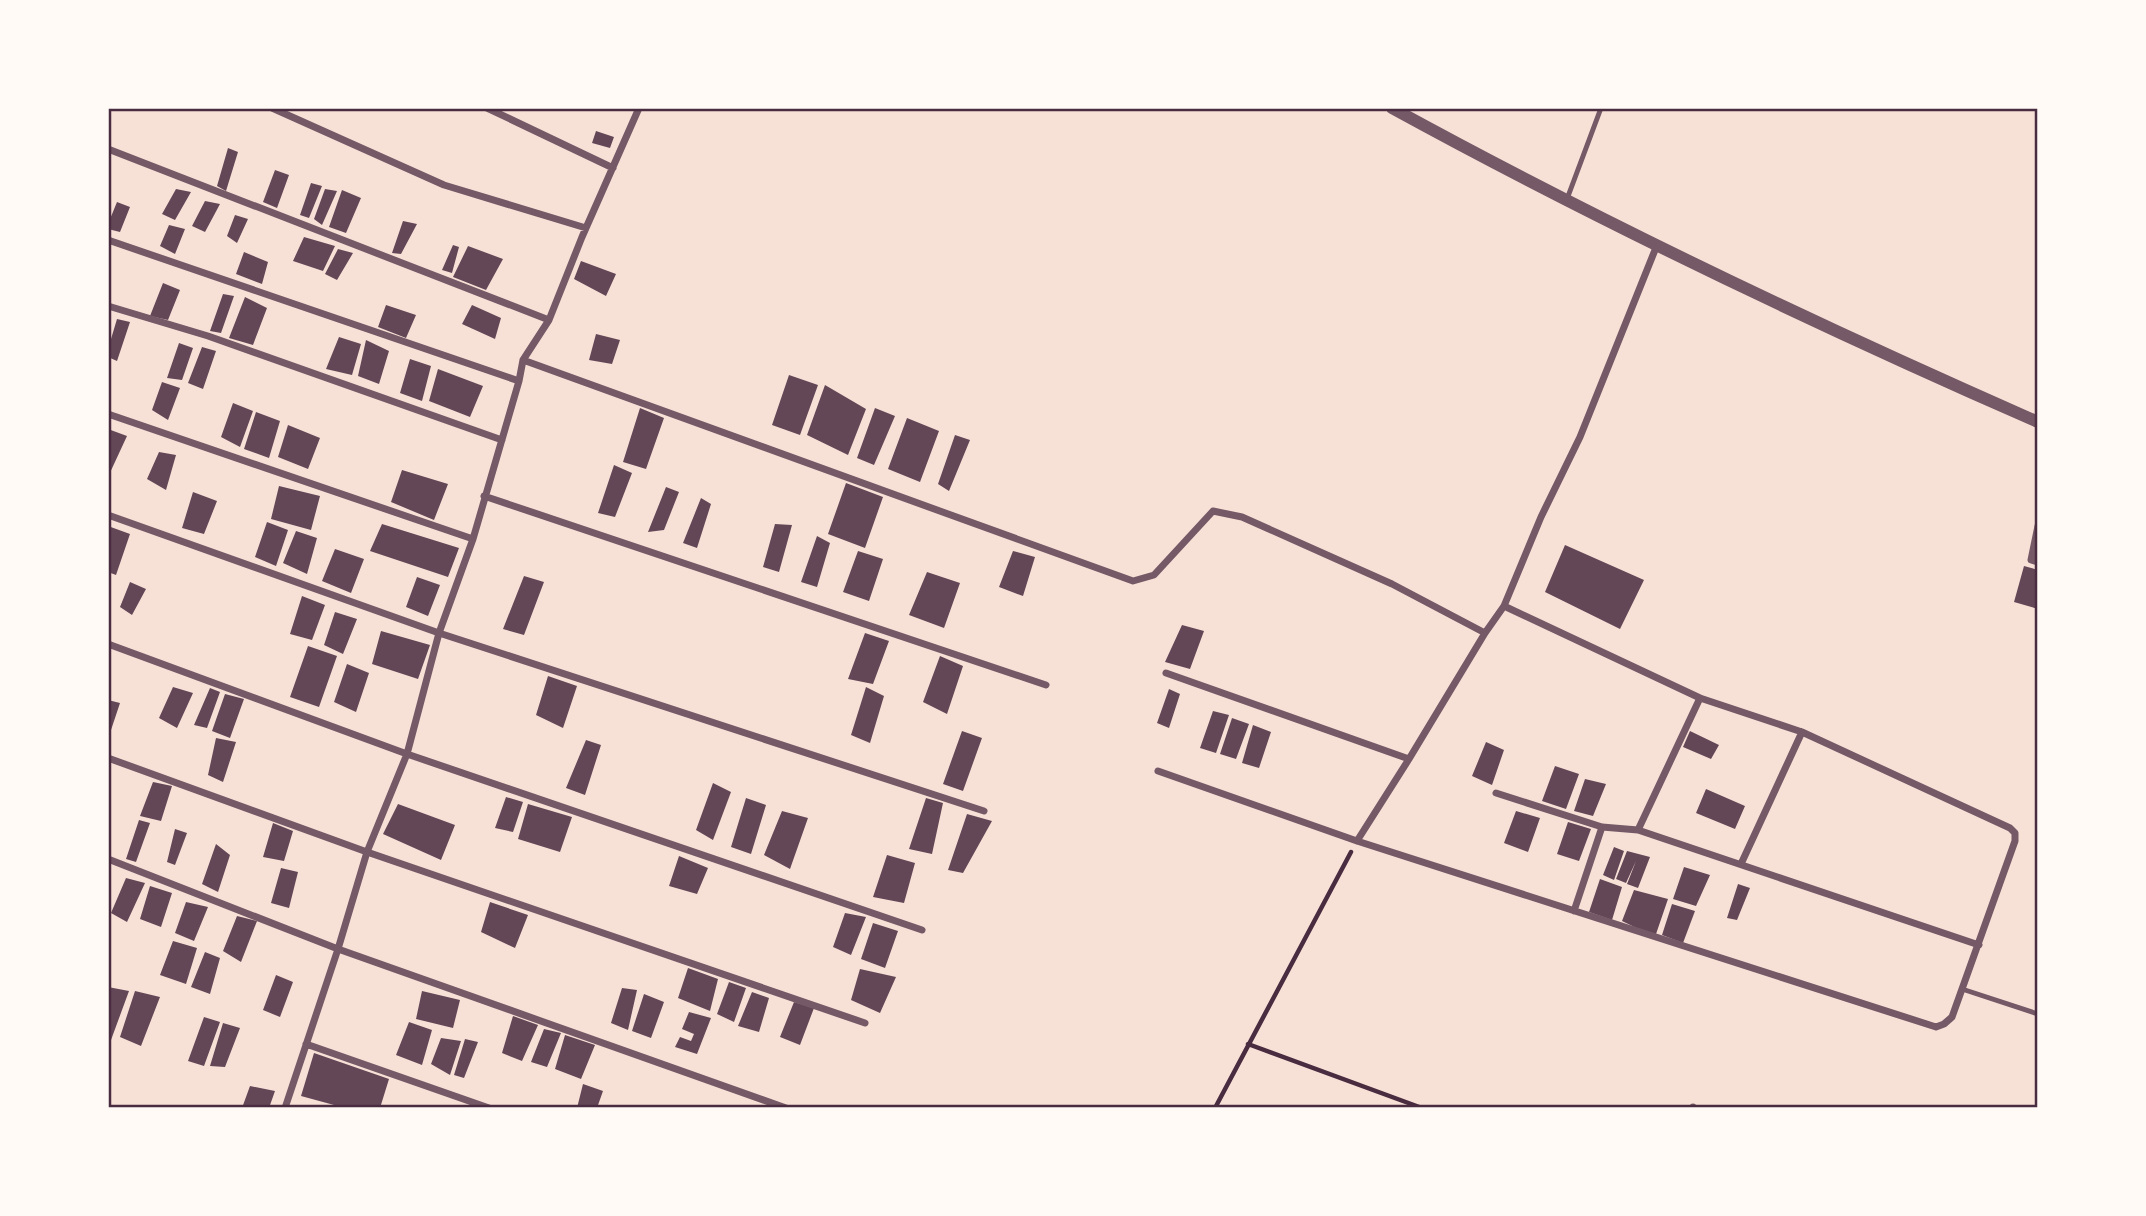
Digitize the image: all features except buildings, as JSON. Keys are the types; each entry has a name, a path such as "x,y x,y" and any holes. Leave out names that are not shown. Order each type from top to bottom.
{"street":[{"path":"272,108 444,185 586,228"},
{"path":"487,108 613,168"},
{"path":"285,1108 367,852 407,754 439,633 473,539 523,360 549,320 639,108"},
{"path":"1392,108 1657,245 1883,354 2038,422"},
{"path":"108,149 549,320"},
{"path":"108,240 519,381"},
{"path":"1357,841 1504,606 1541,517 1580,436 1657,245"},
{"path":"108,306 208,336 502,440"},
{"path":"523,360 1133,581 1154,575 1213,511 1242,516 1392,584 1485,633"},
{"path":"108,414 473,539"},
{"path":"484,496 1046,685"},
{"path":"108,515 439,633 984,811"},
{"path":"2038,526 2031,561 2038,562"},
{"path":"1158,771 1357,841 1936,1027 1952,1017 2015,841 2015,833 2010,828 1802,732 1700,698 1504,606"},
{"path":"108,644 407,754 922,930"},
{"path":"1166,673 1409,759"},
{"path":"1638,830 1700,698"},
{"path":"1741,864 1802,732"},
{"path":"108,758 367,852 865,1023"},
{"path":"1496,793 1602,827 1638,830 1979,945"},
{"path":"1574,911 1602,827"},
{"path":"108,859 338,949 786,1108"},
{"path":"306,1044 488,1108"}],"lane":[{"path":"1567,200 1601,108"},
{"path":"1962,989 2038,1014"}],"path":[{"path":"1215,1108 1357,841"},
{"path":"1248,1044 1422,1108"}]}
